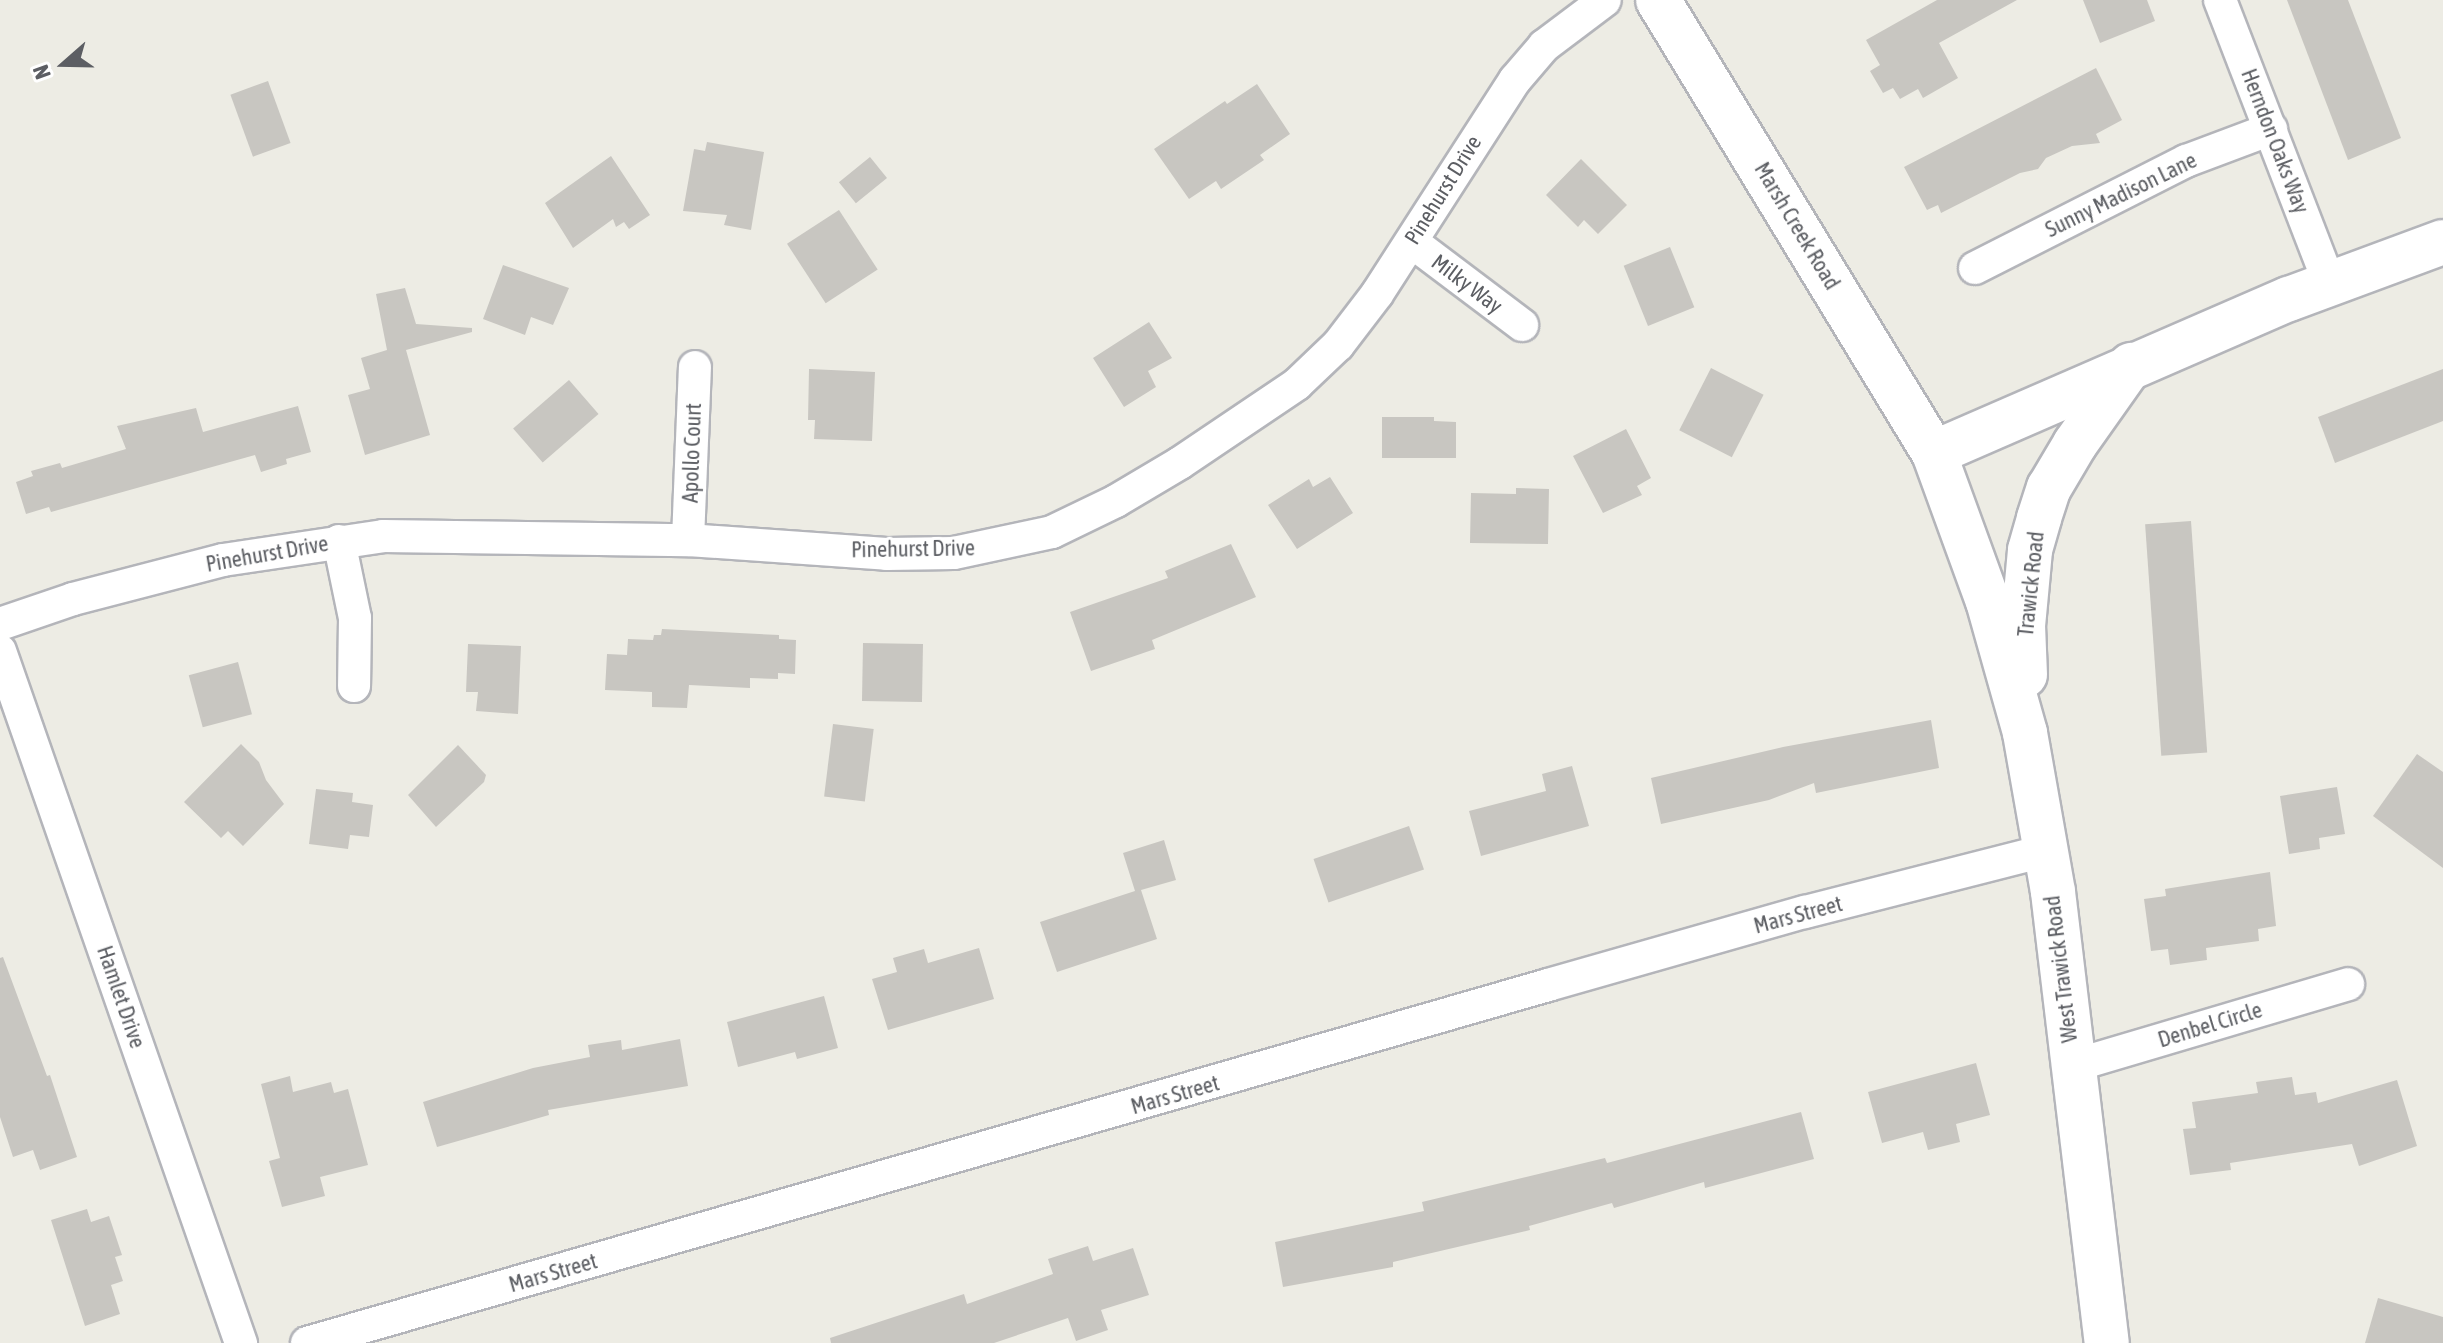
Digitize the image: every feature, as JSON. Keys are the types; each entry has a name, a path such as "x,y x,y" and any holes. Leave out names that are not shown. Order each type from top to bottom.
{"street":[{"name":"Pinehurst Drive","path":"0,624 73,599 223,560 383,536 688,540 887,554 954,553 1052,532 1116,501 1180,463 1297,384 1338,345 1412,242 1515,80 1544,46 1605,0"},
{"name":"Marsh Creek Road","path":"1658,0 1934,453"},
{"name":"Herndon Oaks Way","path":"2220,0 2329,283"},
{"name":"Sunny Madison Lane","path":"1975,268 2186,161 2271,129"},
{"name":"Milky Way","path":"1412,242 1522,325"},
{"path":"1934,453 2131,365 2329,283 2443,242"},
{"name":"Trawick Road","path":"2025,733 2023,626 2030,550 2039,518 2049,488 2075,444 2131,365"},
{"name":"Apollo Court","path":"688,540 695,367"},
{"name":"Trawick Road","path":"1934,453 1988,601"},
{"path":"339,541 355,618 354,686"},
{"name":"West Trawick Road","path":"1988,601 2025,733 2045,851 2107,1343"},
{"name":"Hamlet Drive","path":"0,651 241,1343"},
{"name":"Mars Street","path":"307,1343 1805,912 2045,851"},
{"name":"Denbel Circle","path":"2072,1066 2348,984"}],"building":[{"path":"1937,0 2017,0 1939,43 1958,78 1923,98 1918,89 1900,99 1893,88 1883,93 1870,71 1880,65 1866,40"},
{"path":"2083,0 2147,0 2155,21 2100,43"},
{"path":"2287,0 2348,0 2401,138 2348,160"},
{"path":"2096,68 2122,120 2096,134 2100,143 2072,146 2046,158 2038,169 2020,173 1941,213 1938,205 1927,210 1904,167"},
{"path":"268,81 291,143 253,157 230,95"},
{"path":"1257,84 1290,134 1260,155 1264,160 1221,189 1216,181 1189,199 1154,149 1225,101 1227,104"},
{"path":"707,142 764,152 751,230 724,225 727,215 683,211 694,149 705,151"},
{"path":"611,156 650,215 629,229 624,222 616,227 613,219 573,248 545,203"},
{"path":"870,157 887,178 856,203 839,182"},
{"path":"1581,159 1627,205 1598,234 1584,220 1578,227 1546,195"},
{"path":"839,210 878,270 826,303 787,244"},
{"path":"1670,247 1694,307 1648,326 1624,266"},
{"path":"503,265 569,288 553,325 531,317 525,335 483,319"},
{"path":"405,288 416,324 472,328 472,332 406,350 430,435 365,455 348,395 370,389 361,358 387,350 376,294"},
{"path":"1149,322 1172,358 1148,371 1156,387 1124,407 1093,358"},
{"path":"1711,368 1764,395 1732,457 1679,430"},
{"path":"809,369 875,372 872,441 814,439 815,420 808,420"},
{"path":"2443,369 2443,421 2335,463 2318,417"},
{"path":"569,380 599,414 543,463 513,429"},
{"path":"298,406 311,452 286,459 287,464 261,472 255,455 51,512 49,507 26,514 16,482 33,476 31,471 60,463 62,468 126,449 117,426 196,408 203,432"},
{"path":"1382,417 1434,417 1434,421 1456,422 1456,458 1382,458"},
{"path":"1626,429 1651,478 1637,486 1642,495 1603,513 1573,456"},
{"path":"1330,477 1353,513 1297,549 1268,505 1309,479 1313,487"},
{"path":"1516,488 1549,489 1548,544 1470,543 1471,493 1516,494"},
{"path":"2191,521 2207,752 2161,756 2145,524"},
{"path":"1231,544 1256,597 1152,640 1155,649 1091,671 1070,612 1168,578 1165,571"},
{"path":"662,629 779,635 779,639 796,640 795,674 778,673 778,679 750,678 750,688 689,685 687,708 652,707 652,692 605,690 607,654 627,655 628,639 653,640 654,635 661,635"},
{"path":"863,643 923,644 922,702 862,701"},
{"path":"468,644 521,646 518,714 476,711 478,692 466,692"},
{"path":"238,662 252,714 203,727 189,675"},
{"path":"1931,720 1939,768 1816,793 1814,783 1769,800 1661,824 1651,778 1783,747"},
{"path":"833,724 874,729 865,801 824,796"},
{"path":"241,744 259,762 266,780 284,804 243,846 228,831 221,838 184,802"},
{"path":"458,745 486,775 484,782 436,827 408,795"},
{"path":"2417,754 2443,772 2443,868 2373,816"},
{"path":"1572,766 1589,826 1481,856 1469,811 1546,791 1542,774"},
{"path":"2337,787 2345,834 2319,838 2320,849 2289,854 2280,796"},
{"path":"316,789 353,793 352,802 373,805 369,837 350,835 348,849 309,844"},
{"path":"1409,826 1424,869 1328,902 1314,859"},
{"path":"1164,840 1176,880 1141,890 1157,939 1057,972 1040,922 1135,891 1123,853"},
{"path":"2270,872 2276,926 2258,929 2259,941 2206,948 2207,960 2170,965 2168,949 2151,951 2144,899 2166,896 2165,889"},
{"path":"979,948 994,999 888,1030 872,979 897,972 893,958 924,949 928,963"},
{"path":"3,957 47,1076 50,1075 77,1157 40,1170 33,1150 13,1157 0,1117 0,958"},
{"path":"824,996 838,1048 797,1059 795,1052 738,1067 727,1022"},
{"path":"680,1039 688,1086 548,1110 549,1115 437,1147 423,1102 533,1068 590,1057 588,1045 621,1040 622,1050"},
{"path":"1976,1063 1990,1115 1956,1124 1960,1142 1928,1150 1923,1132 1882,1143 1868,1092"},
{"path":"290,1076 293,1092 331,1082 334,1093 348,1089 368,1165 320,1177 325,1196 282,1207 269,1161 280,1158 261,1084"},
{"path":"2292,1077 2295,1095 2316,1092 2318,1103 2397,1080 2417,1146 2359,1166 2352,1144 2230,1163 2231,1170 2190,1175 2183,1129 2196,1128 2192,1102 2258,1093 2256,1082"},
{"path":"1801,1112 1814,1159 1705,1188 1704,1182 1614,1208 1612,1203 1529,1226 1530,1230 1393,1262 1393,1267 1283,1287 1275,1242 1424,1211 1422,1202 1605,1158 1607,1163"},
{"path":"87,1209 91,1222 109,1216 122,1255 115,1257 123,1281 111,1285 120,1314 85,1326 51,1220"},
{"path":"1088,1246 1093,1261 1133,1248 1149,1295 1101,1310 1108,1330 1076,1341 1068,1318 994,1343 831,1343 830,1338 964,1294 967,1304 1053,1274 1048,1259"},
{"path":"2378,1298 2443,1317 2443,1343 2365,1343"}]}
